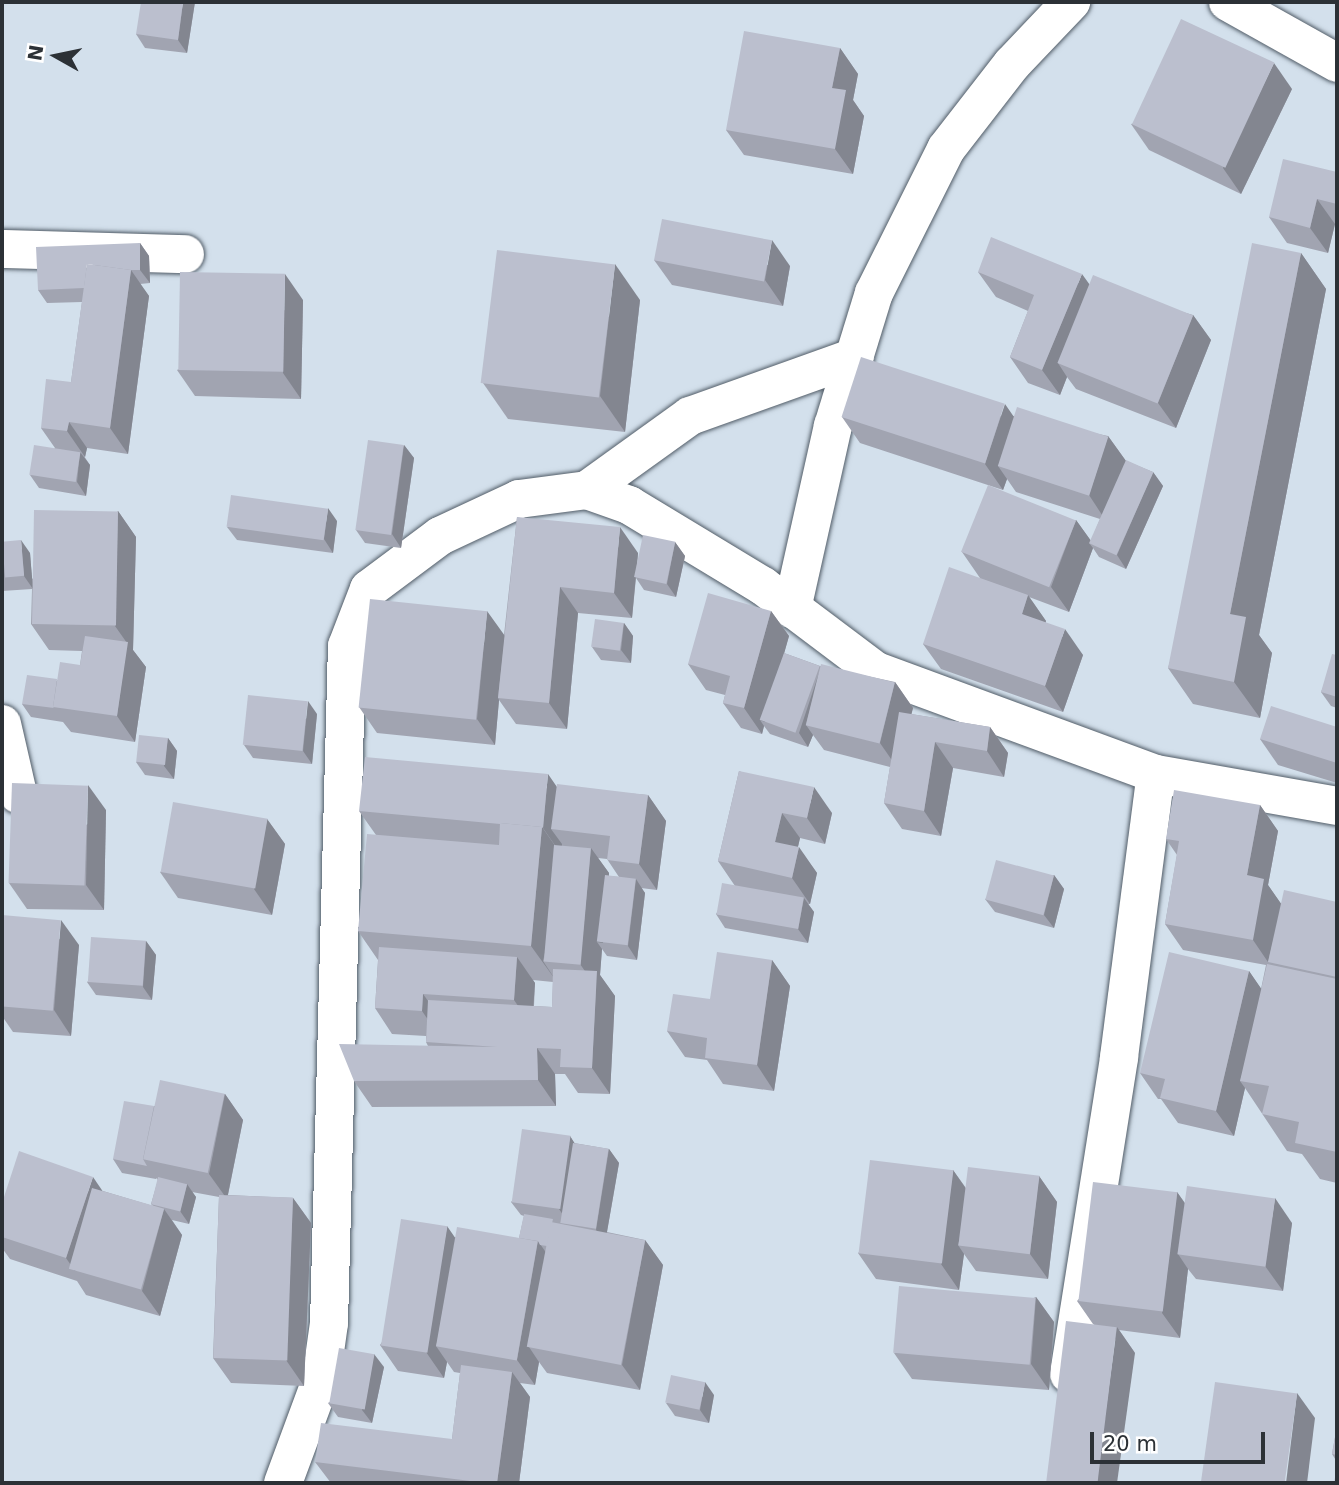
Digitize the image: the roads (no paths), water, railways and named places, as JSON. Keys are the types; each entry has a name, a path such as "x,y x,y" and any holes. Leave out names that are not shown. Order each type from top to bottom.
{"street":[{"path":"792,609 833,426 874,293 946,149 1012,64 1071,2"},
{"path":"1228,2 1337,62"},
{"path":"2,249 185,254"},
{"path":"587,490 690,416 855,357"},
{"path":"283,1483 321,1380 329,1323 347,646 369,589 440,536 519,499 587,490 629,505 792,609 876,671 1156,774 1337,806"},
{"path":"2,724 18,794"},
{"path":"1065,1405 1077,1302 1119,1058 1156,774"}]}
